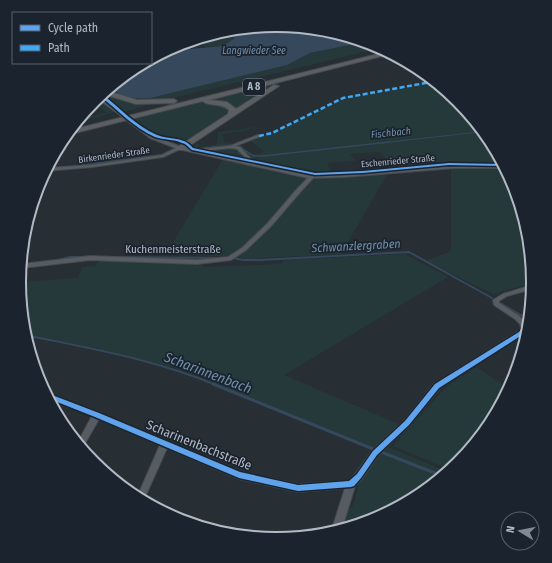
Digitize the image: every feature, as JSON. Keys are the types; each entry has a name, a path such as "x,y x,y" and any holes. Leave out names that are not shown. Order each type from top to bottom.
{"highway":[{"name":"A 8","path":"82,125 377,53"},
{"name":"A 8","path":"76,131 381,55"},
{"path":"180,148 270,88 328,68"},
{"path":"111,94 136,102 160,102 186,99"},
{"path":"127,114 141,106 136,102"},
{"path":"180,105 208,102 221,103 232,107 233,110 231,115"},
{"path":"170,144 195,138"}],"street":[{"name":"Eschenrieder Straße","path":"104,101 152,137 180,148 248,164 313,176 384,172 440,166 498,167"},
{"name":"Eschenrieder Straße","path":"192,151 230,147 259,136"},
{"path":"230,147 238,148 244,153 249,159 248,164"},
{"name":"Birkenrieder Straße","path":"53,169 92,166 163,156 180,148"},
{"name":"Kuchenmeisterstraße","path":"27,265 90,258 196,262 229,259 244,249 269,225 313,176"},
{"path":"522,323 496,304 496,300 505,295 526,289"},
{"path":"339,524 351,484 359,476 375,453 406,423 437,386 520,333"},
{"name":"Scharinenbachstraße","path":"56,399 239,475 298,488 351,484"},
{"path":"83,440 97,415"},
{"path":"143,493 165,444"}],"green space":[{"path":"231,36 236,38 223,46 204,47 201,43 211,40"},
{"path":"353,44 371,50 168,99 125,112 116,108 105,100 110,95 115,94 112,93 115,90 120,94 150,98 287,65 310,53"},
{"path":"293,74 295,75 168,107 165,105"},
{"path":"288,80 258,95 203,132 180,141 170,141 160,138 146,130 134,119"},
{"path":"427,83 453,105 464,117 484,143 497,164 454,163 394,169 380,152 350,154 356,161 327,163 332,174 307,172 254,162 238,148 229,146 198,150 193,148 198,142 199,147 217,144 218,132 244,129 260,125 244,131 222,134 225,143 230,142 233,145 239,143 252,155 264,152 250,140 276,132 343,98"},
{"path":"102,102 115,112 85,120 88,118 105,113 99,105"},
{"path":"230,147 240,152 246,161 201,151"},
{"path":"223,159 313,178 388,173 341,254 245,259 237,257 166,254"},
{"path":"451,167 499,168 513,201 521,233 524,249 526,285 493,294 425,261 451,251"},
{"path":"405,254 448,277 284,375 401,425 375,449 177,368 33,337 28,314 26,282 78,278 82,267 96,266 100,259 199,263 204,267 280,264 285,260"},
{"path":"476,367 503,385 493,407 474,434 443,467 393,446 446,387"},
{"path":"386,446 441,469 415,489 387,506 344,522 348,509 353,506 358,487 357,483"}],"water":[{"name":"Langwieder See","path":"260,32 292,32 325,36 353,44 310,53 287,65 150,98 125,96 115,90 137,74 165,57 184,50 223,46 235,38 231,36"}],"waterway":[{"name":"Fischbach","path":"385,143 476,132"},
{"name":"Fischbach","path":"385,143 390,142"},
{"name":"Fischbach","path":"239,147 254,156 263,156 385,143"},
{"path":"199,149 231,145"},
{"name":"Fischbach","path":"73,166 161,155"},
{"name":"Schwanzlergraben","path":"233,258 243,260 260,260 409,252 492,298"},
{"name":"Schwanzlergraben","path":"58,260 70,257 85,257"},
{"name":"Schwanzlergraben","path":"106,257 228,258"},
{"name":"Schwanzlergraben","path":"500,303 524,317"},
{"name":"Scharinnenbach","path":"33,337 147,362 193,376 216,385"},
{"name":"Scharinnenbach","path":"213,384 373,449"},
{"name":"Scharinnenbach","path":"381,452 436,473"}],"marked path":[{"path":"259,136 272,133 343,98 427,83"}],"cycle path":[{"path":"106,99 134,122 160,138 181,141 189,145 192,149 315,174 363,172 449,164 497,165"},
{"path":"56,399 239,475 298,488 351,484 359,476 375,453 407,423 437,386 520,334"}]}
